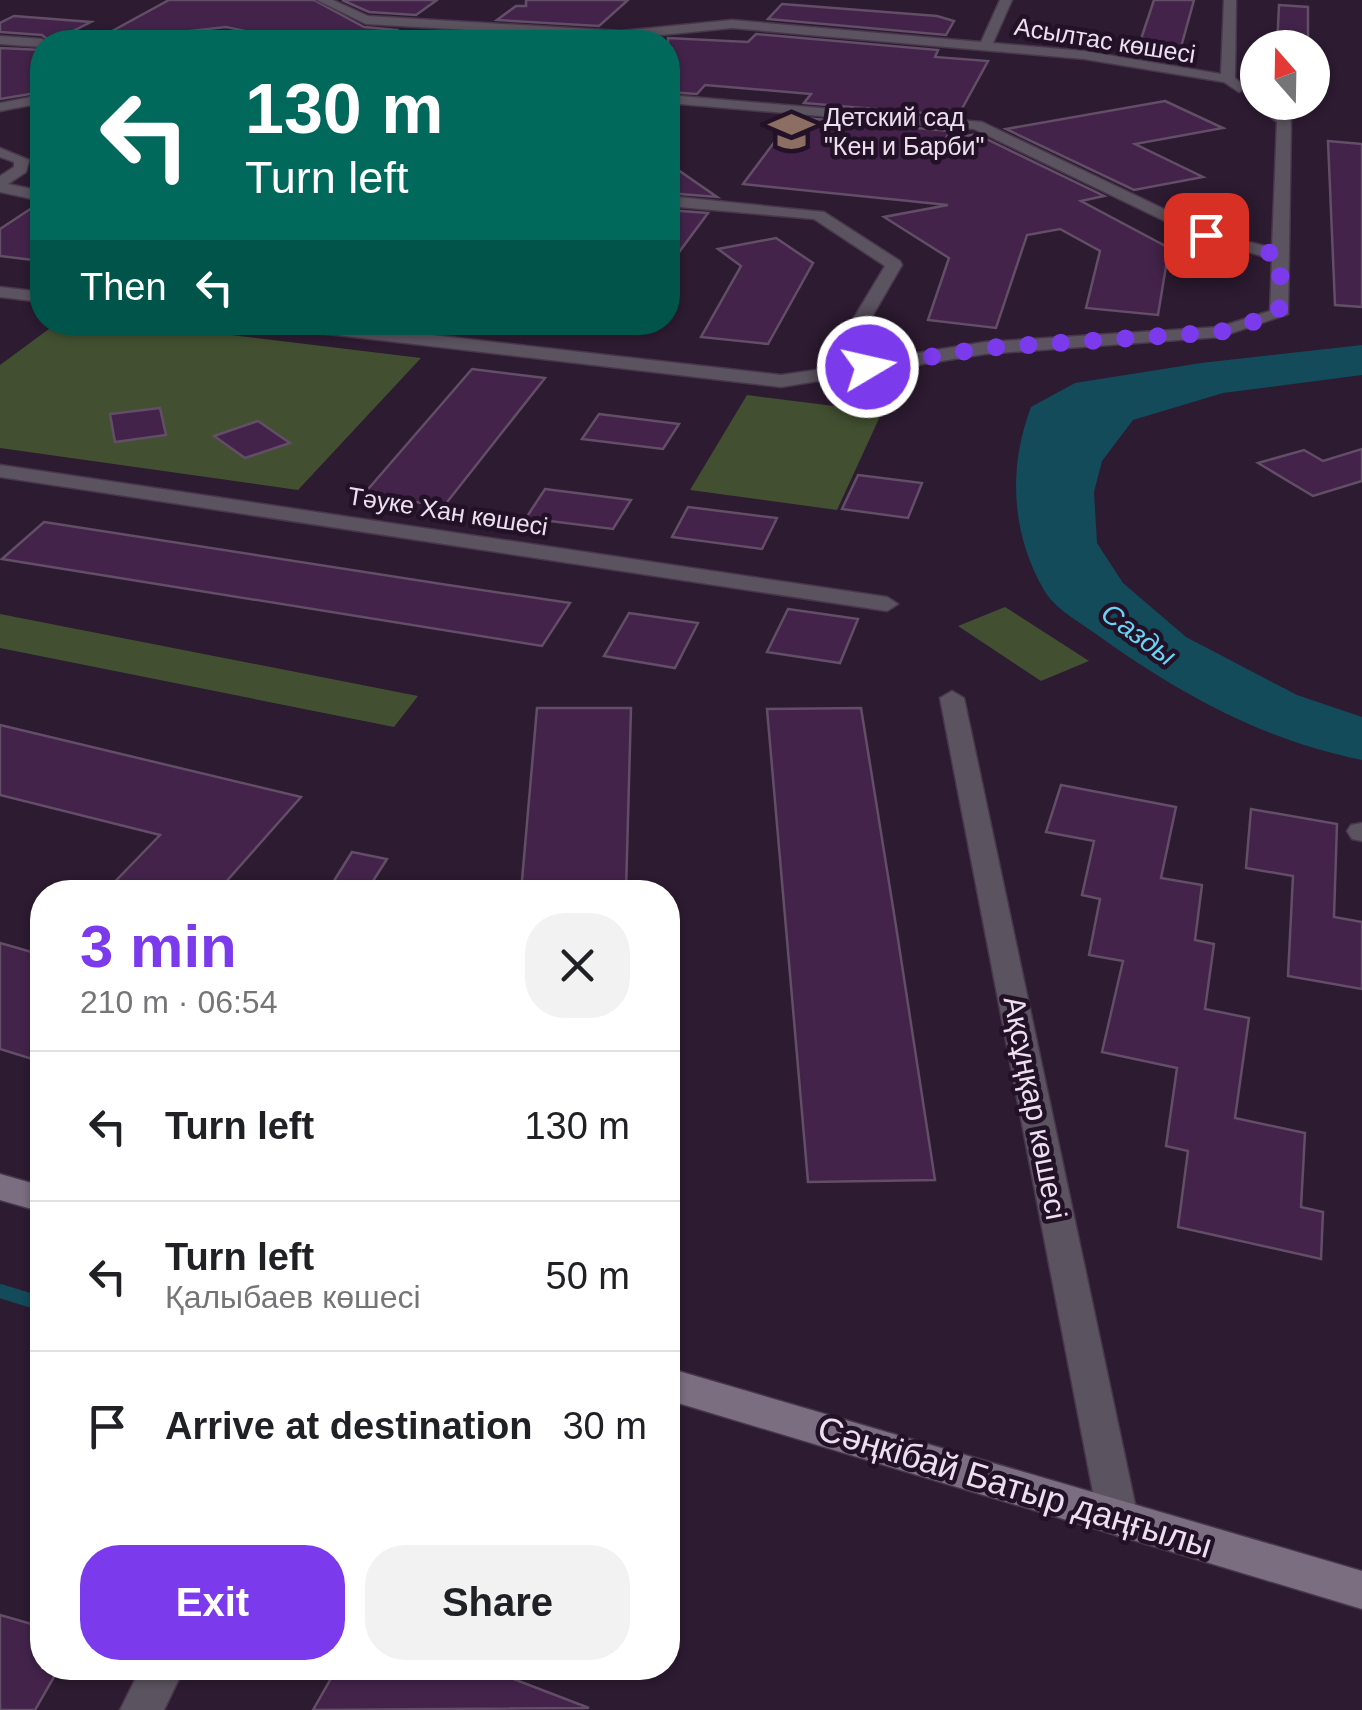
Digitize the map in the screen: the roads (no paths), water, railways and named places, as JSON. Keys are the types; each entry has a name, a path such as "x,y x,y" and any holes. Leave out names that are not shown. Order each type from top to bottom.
{"main road":[{"path":"0,1186 30,1195"},
{"name":"Сәңкібай Батыр даңғылы","path":"680,1388 1362,1590"}],"street":[{"name":"Асылтас көшесі","path":"322,0 366,20 525,30"},
{"path":"986,45 1006,0"},
{"path":"1230,0 1228,79 1240,88"},
{"name":"Асылтас көшесі","path":"655,30 736,18 1084,54 1228,79"},
{"path":"0,40 30,42"},
{"path":"680,101 977,125 1206,235 1281,256"},
{"path":"0,108 30,102"},
{"path":"381,335 781,381 985,348 1220,332 1279,314 1283,120"},
{"path":"0,152 22,160 21,168 0,185 9,192 30,195"},
{"path":"680,202 818,214 894,266 830,373"},
{"path":"0,292 30,296"},
{"name":"Тәуке Хан көшесі","path":"0,471 887,604"},
{"name":"Ақсұңқар көшесі","path":"952,698 1118,1518"},
{"path":"141,1710 157,1680"}],"water":[{"name":"Сазды","path":"1362,345 1362,375 1223,393 1133,420 1102,461 1094,492 1097,543 1123,583 1186,637 1297,695 1362,717 1362,760 1290,740 1222,712 1158,676 1060,609 1044,590 1025,546 1016,477 1031,407 1075,383 1201,363"}],"waterway":[{"path":"0,1291 30,1300"}],"place":[{"name":"Детский сад \"Кен и Барби\"","path":"791,131"}]}
